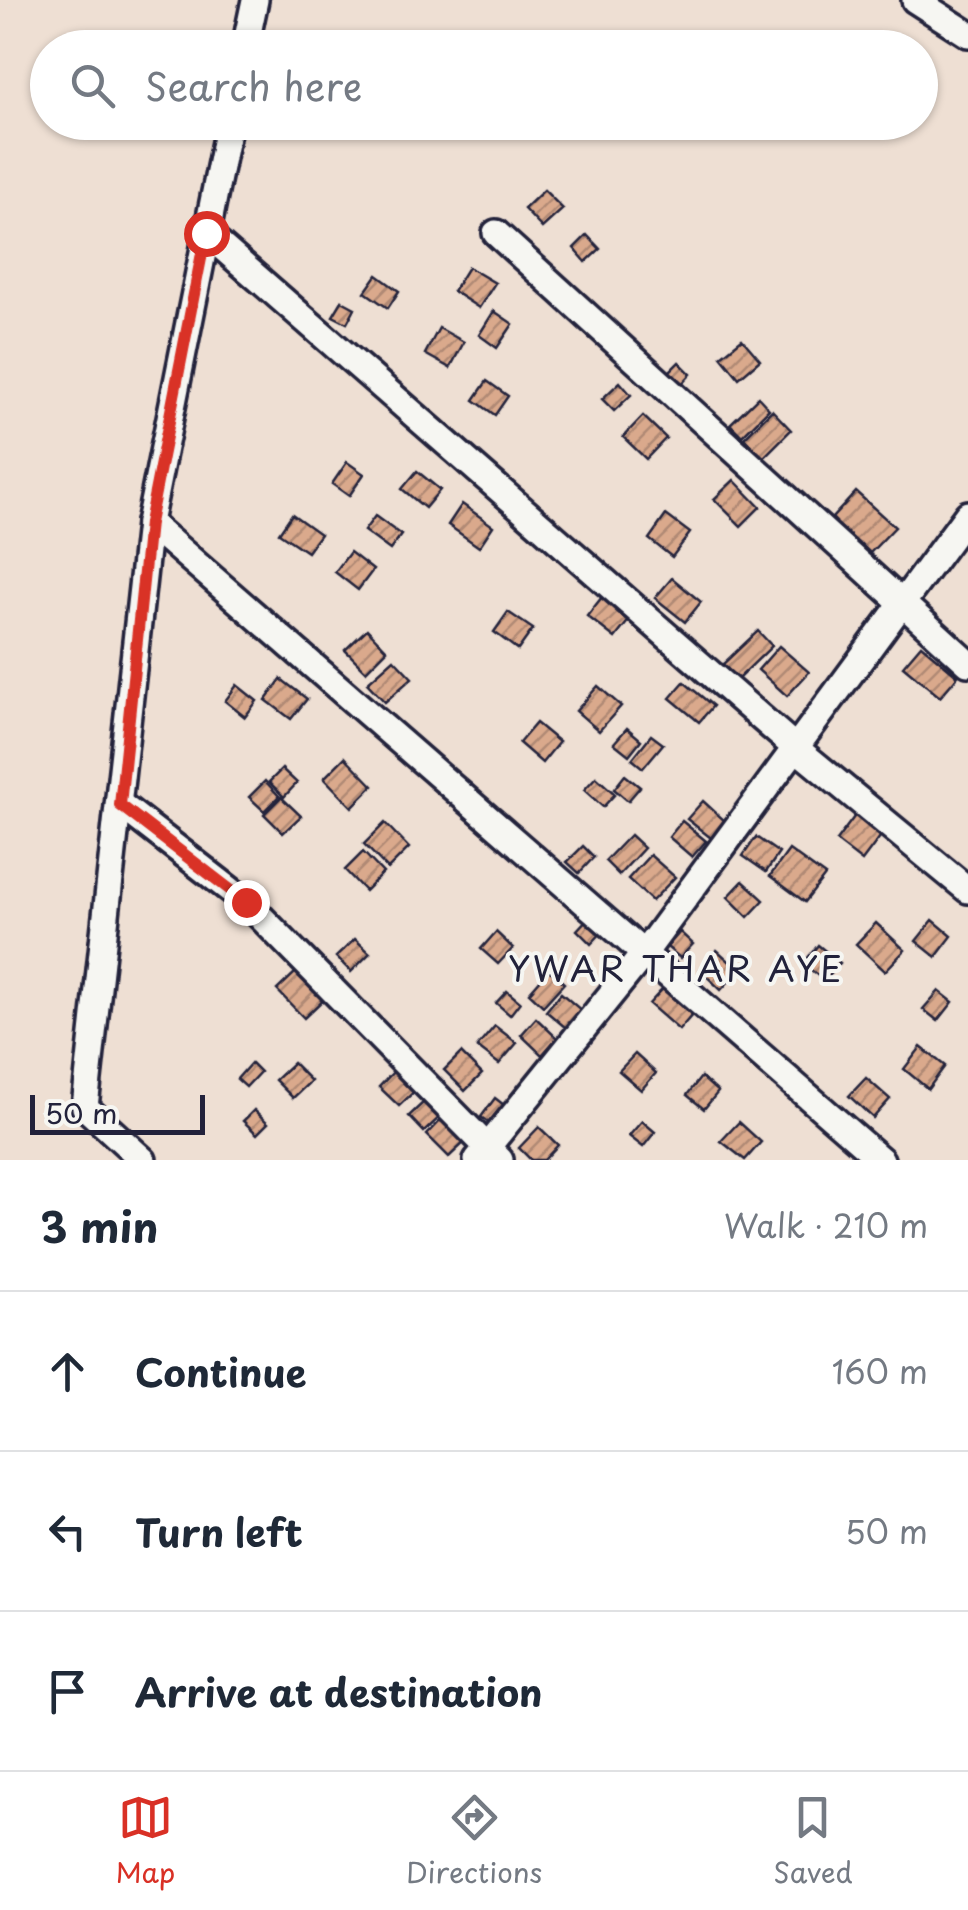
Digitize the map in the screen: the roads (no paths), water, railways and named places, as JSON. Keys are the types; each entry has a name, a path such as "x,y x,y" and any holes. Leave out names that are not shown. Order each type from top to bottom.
{"street":[{"path":"249,30 255,0"},
{"path":"915,0 968,34"},
{"path":"142,1160 86,1107 149,523 226,140"},
{"path":"206,233 798,750 968,890"},
{"path":"496,234 900,606 968,663"},
{"path":"120,805 246,902 488,1156 798,750 968,514"},
{"path":"149,523 642,956 881,1160"}],"district":[{"name":"YWAR THAR AYE","path":"676,967"}]}
